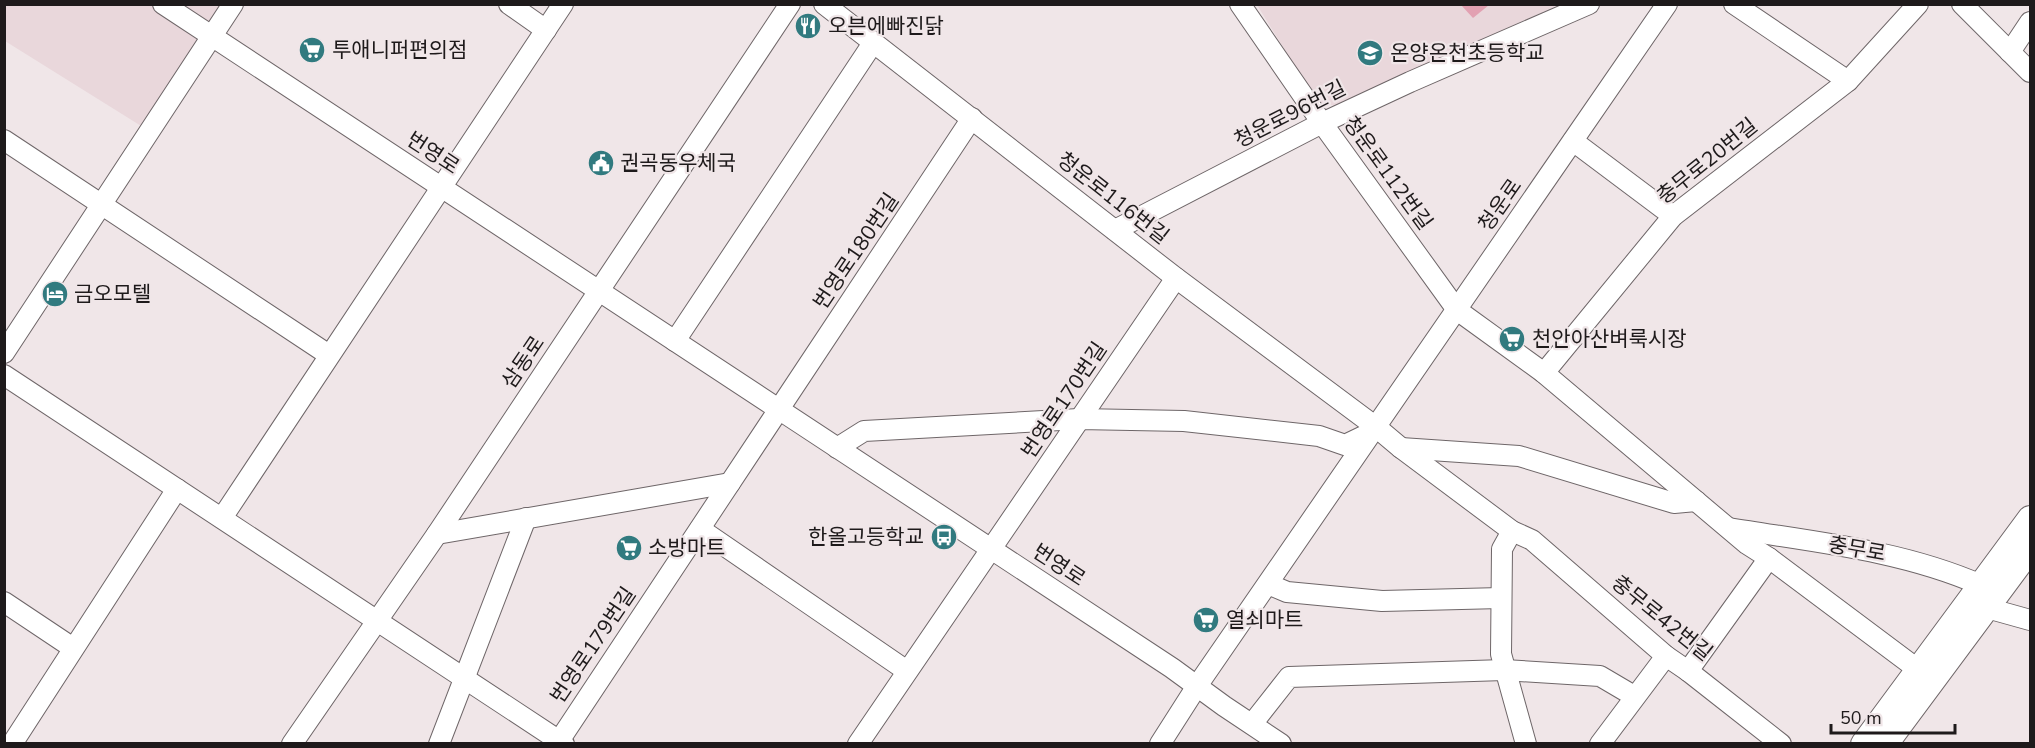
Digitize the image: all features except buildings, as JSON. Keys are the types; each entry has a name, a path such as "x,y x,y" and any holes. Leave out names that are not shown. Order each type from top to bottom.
{"main road":[{"path":"1886,744 1925,675 1981,585 2031,518"},
{"path":"1863,744 1987,608 2031,550"}],"street":[{"name":"번영로","path":"163,4 991,549 1281,744"},
{"path":"4,353 233,4"},
{"path":"509,4 546,30"},
{"path":"222,518 563,4"},
{"name":"삼동로","path":"292,744 437,534 790,4"},
{"name":"청운로116번길","path":"824,4 1374,430"},
{"name":"청운로112번길","path":"1240,4 1322,123 1457,310 1544,373 1747,544 1925,675"},
{"name":"청운로96번길","path":"1114,230 1322,123 1589,4"},
{"name":"청운로","path":"1160,744 1197,686 1667,4"},
{"path":"1734,4 1848,81"},
{"name":"충무로20번길","path":"1544,373 1673,216 1848,81 1918,4"},
{"path":"1962,4 2031,72"},
{"path":"2010,52 2031,22"},
{"path":"675,341 873,43"},
{"name":"번영로180번길","path":"779,410 972,118"},
{"path":"4,140 329,355"},
{"path":"1573,141 1673,216"},
{"name":"번영로170번길","path":"858,744 1176,278"},
{"path":"4,375 560,742"},
{"name":"번영로179번길","path":"560,742 779,410"},
{"path":"837,448 864,431 1079,419"},
{"name":"청운로","path":"1079,419 1184,421 1319,436 1345,445 1374,430"},
{"name":"충무로42번길","path":"1374,430 1512,531 1532,540 1666,656 1781,744"},
{"path":"1401,448 1519,456 1674,503 1696,501"},
{"path":"437,534 730,483"},
{"path":"12,744 177,489"},
{"path":"439,744 526,518"},
{"name":"충무로","path":"1729,528 1888,554 1946,570 1981,585"},
{"path":"700,529 907,671"},
{"path":"1512,531 1502,549 1501,654 1526,744"},
{"path":"1688,671 1769,558"},
{"path":"1268,584 1287,592 1382,601 1501,598"},
{"path":"4,602 73,648"},
{"path":"1987,608 2031,620"},
{"path":"1600,744 1666,656"},
{"path":"1252,724 1289,677 1504,670 1600,676 1634,696"}],"shaded area":[{"path":"4,5 227,5 146,129 5,41"},
{"name":"온양온천초등학교","path":"1257,5 1558,5 1336,106 1317,102"},
{"path":"1461,5 1489,5 1473,18"}],"place":[{"name":"오븐에빠진닭","path":"808,26"},
{"name":"투애니퍼편의점","path":"312,50"},
{"name":"온양온천초등학교","path":"1370,53"},
{"name":"권곡동우체국","path":"601,163"},
{"name":"금오모텔","path":"55,294"},
{"name":"천안아산벼룩시장","path":"1512,339"},
{"name":"한올고등학교","path":"944,537"},
{"name":"소방마트","path":"629,548"},
{"name":"열쇠마트","path":"1206,620"}]}
